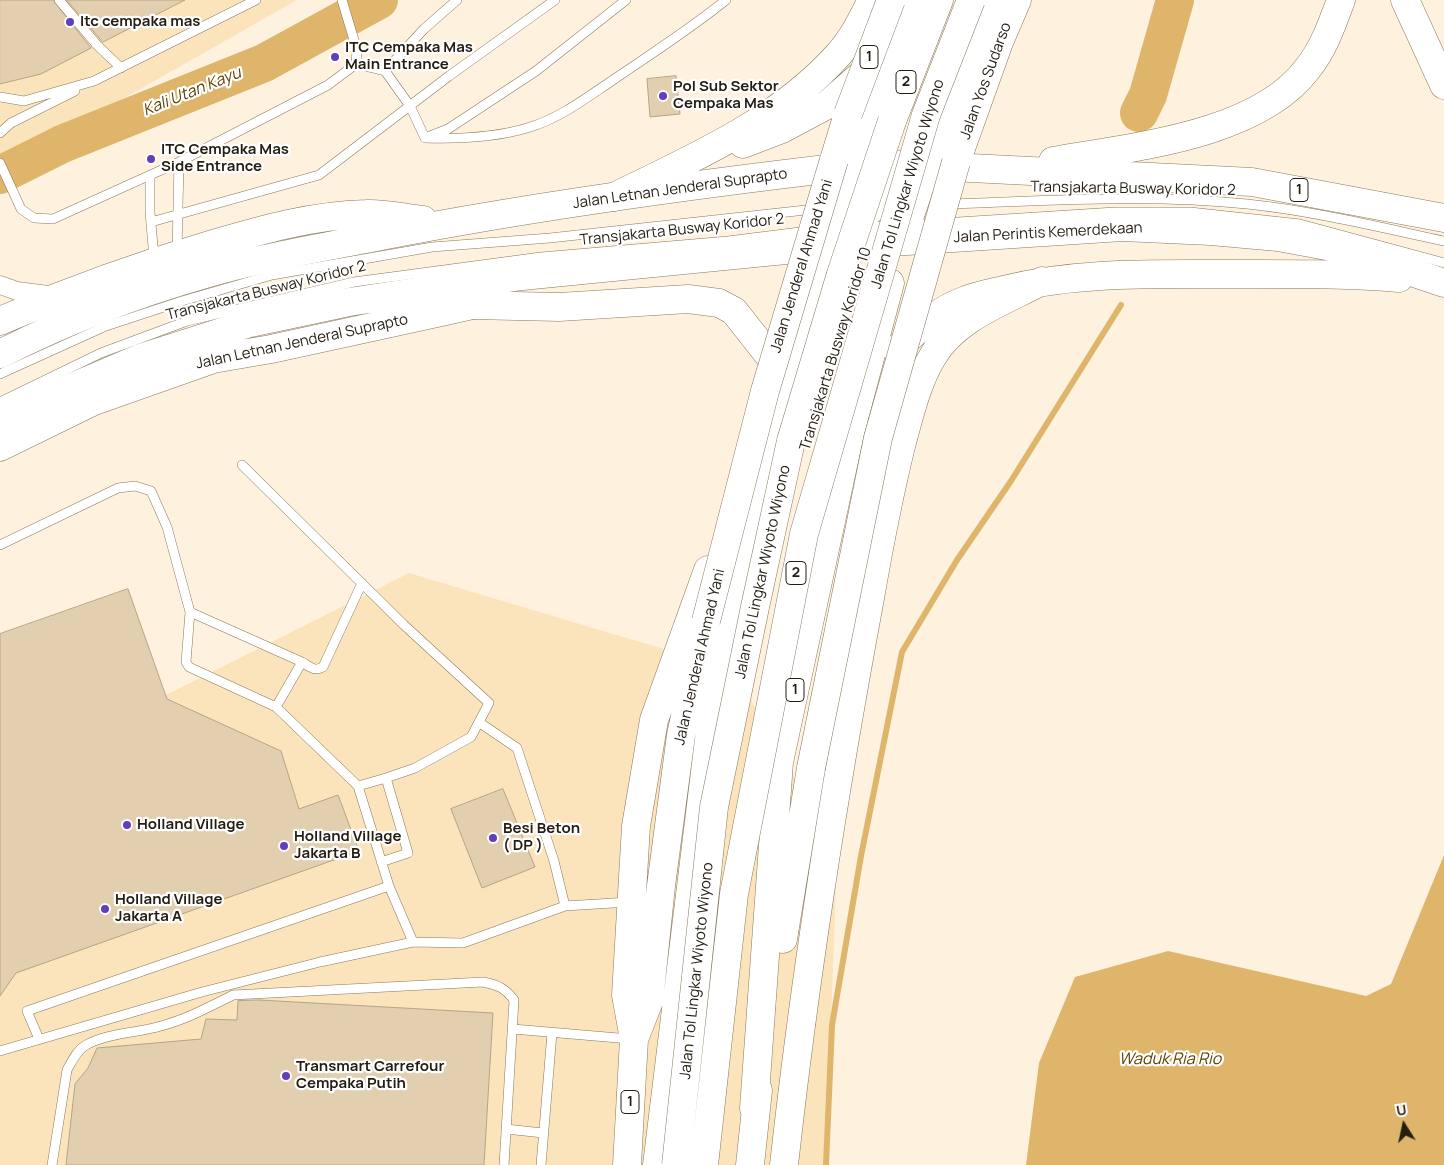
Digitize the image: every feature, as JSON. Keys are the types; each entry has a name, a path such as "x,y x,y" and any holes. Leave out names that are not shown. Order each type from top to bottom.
{"main road":[{"path":"614,197 733,136 790,99 839,55 856,31 872,0"},
{"name":"1","path":"843,163 848,114 892,0"},
{"name":"1","path":"843,163 914,0"},
{"name":"Jalan Tol Lingkar Wiyoto Wiyono","path":"676,1165 714,807 791,441 841,274 892,121 939,0"},
{"name":"Jalan Tol Lingkar Wiyoto Wiyono","path":"704,1165 734,894 804,534 926,116 971,0"},
{"name":"Jalan Yos Sudarso","path":"883,206 945,113 994,0"},
{"name":"Jalan Yos Sudarso","path":"956,162 999,42 1017,0"},
{"path":"999,42 1024,0"},
{"path":"1117,175 1208,130 1257,112 1308,70 1324,44 1341,0"},
{"path":"1405,0 1444,86"},
{"path":"687,161 758,139 806,118 827,105 896,44"},
{"name":"Jalan Jenderal Ahmad Yani","path":"754,1108 811,768 878,438 956,162"},
{"name":"Jalan Letnan Jenderal Suprapto","path":"0,354 125,299 204,274 266,258 449,222 843,163"},
{"name":"Jalan Jenderal Ahmad Yani","path":"626,1165 634,1039 645,1016 649,1001 661,886 686,716 706,621 756,425 843,163 883,206 862,389 850,433 779,762 750,1165"},
{"name":"Jalan Perintis Kemerdekaan","path":"843,163 883,206 1118,220 1150,220 1278,237 1342,248 1444,276"},
{"name":"Jalan Perintis Kemerdekaan","path":"883,206 1005,170 1117,175"},
{"name":"1","path":"1117,175 1150,188 1252,182 1444,218"},
{"name":"Jalan Letnan Jenderal Suprapto","path":"0,418 140,358 250,323 349,302 522,276 883,206"},
{"name":"Jalan Jenderal Ahmad Yani","path":"657,1165 711,723 762,471 787,378 883,206"},
{"name":"Jalan Letnan Jenderal Suprapto","path":"0,321 58,296 166,258 263,229 327,217 367,214 449,222"},
{"path":"862,389 907,340 933,317 968,299 1042,281 1089,276 1184,274 1444,276"},
{"name":"Jalan Letnan Jenderal Suprapto","path":"0,447 94,401 213,359 271,349 472,305 504,290 522,276"},
{"path":"784,1165 800,1023 838,769 889,492 911,408 933,355 945,340 966,322 1042,281"},
{"path":"472,305 559,307 688,299 719,303 734,311 787,378"},
{"path":"634,1039 626,995 630,902 636,826 654,720 707,573 730,489 736,482 762,471"},
{"path":"707,573 751,520"}],"street":[{"path":"0,285 17,291 58,296"}],"lane":[{"path":"59,0 97,45 121,68"},
{"path":"0,133 11,123 256,0"},
{"path":"385,70 424,29 457,0"},
{"path":"151,222 319,175 555,0"},
{"path":"425,138 456,139 489,135 528,128 560,115 726,0"},
{"name":"Transjakarta Busway Koridor 10","path":"706,975 722,811 789,461 825,346 883,206 929,129 976,0"},
{"path":"425,138 448,129 536,71 620,2"},
{"path":"343,4 357,50 356,64"},
{"path":"928,55 939,27"},
{"path":"0,163 21,209 34,218 53,219 179,162 328,85 356,64 385,70 410,106 425,138"},
{"path":"0,96 24,100 94,82"},
{"path":"166,258 178,216 179,162"},
{"path":"150,175 151,222 166,258"},
{"name":"Transjakarta Busway Koridor 2","path":"0,374 106,326 182,300 272,275 432,247 597,234 883,206 1117,175"},
{"name":"Transjakarta Busway Koridor 2","path":"1150,188 1327,215 1444,241"},
{"name":"Transjakarta Busway Koridor 10","path":"708,1165 722,966 742,817 810,478 883,206"},
{"name":"Transjakarta Busway Koridor 2","path":"0,402 101,353 187,322 354,282 541,257 728,241 883,206"},
{"path":"242,465 404,625 489,703 471,737 415,768 358,786"},
{"path":"0,545 118,488 135,486 151,491 167,527 190,612 186,662 188,667 276,707 358,786 389,886 413,942"},
{"path":"190,612 302,662 315,670 323,667 362,583"},
{"path":"276,707 302,662"},
{"path":"480,723 517,748 546,834 565,906"},
{"path":"381,862 408,853 386,778"},
{"path":"39,1039 27,1011 389,886"},
{"path":"0,1051 256,978 413,942 463,943 565,906 630,902"},
{"path":"52,1165 67,1070 74,1056 84,1046 101,1039 163,1026 204,1011 233,996 483,982 497,985 506,990 514,1000 504,1165"},
{"path":"513,1028 634,1039"},
{"path":"541,1165 552,1033"},
{"path":"506,1130 543,1133"}],"shaded area":[{"path":"0,0 297,0 112,105 0,154"},
{"path":"409,573 734,670 837,854 826,1165 0,1165 0,778"}],"water":[{"name":"Waduk Ria Rio","path":"1444,855 1444,1165 1026,1165 1039,1063 1075,977 1168,951 1366,996 1391,984"}],"building":[{"name":"Itc cempaka mas","path":"0,0 53,0 91,48 41,74 0,84"},
{"path":"67,0 185,0 103,42"},
{"name":"Pol Sub Sektor Cempaka Mas","path":"676,76 680,114 650,117 647,79"},
{"name":"Holland Village","path":"128,589 167,699 281,751 299,809 338,795 359,851 16,973 0,996 0,634"},
{"name":"Besi Beton ( DP )","path":"503,789 535,867 482,888 451,809"},
{"name":"Transmart Carrefour Cempaka Putih","path":"259,1000 493,1013 484,1165 66,1165 75,1084 88,1068 97,1048 201,1039 206,1019 237,1020 238,1001"}],"waterway":[{"name":"Kali Utan Kayu","path":"0,175 62,144 264,63 379,0"},
{"path":"1139,113 1148,95 1175,0"},
{"path":"826,1165 832,1025 861,856 902,652 957,560 1011,481 1121,305"}],"place":[{"name":"Itc cempaka mas","path":"70,22"},
{"name":"ITC Cempaka Mas Main Entrance","path":"335,57"},
{"name":"Pol Sub Sektor Cempaka Mas","path":"663,96"},
{"name":"ITC Cempaka Mas Side Entrance","path":"151,159"},
{"name":"Holland Village","path":"127,825"},
{"name":"Besi Beton ( DP )","path":"493,838"},
{"name":"Holland Village Jakarta B","path":"284,846"},
{"name":"Holland Village Jakarta A","path":"105,909"},
{"name":"Transmart Carrefour Cempaka Putih","path":"286,1076"}]}
